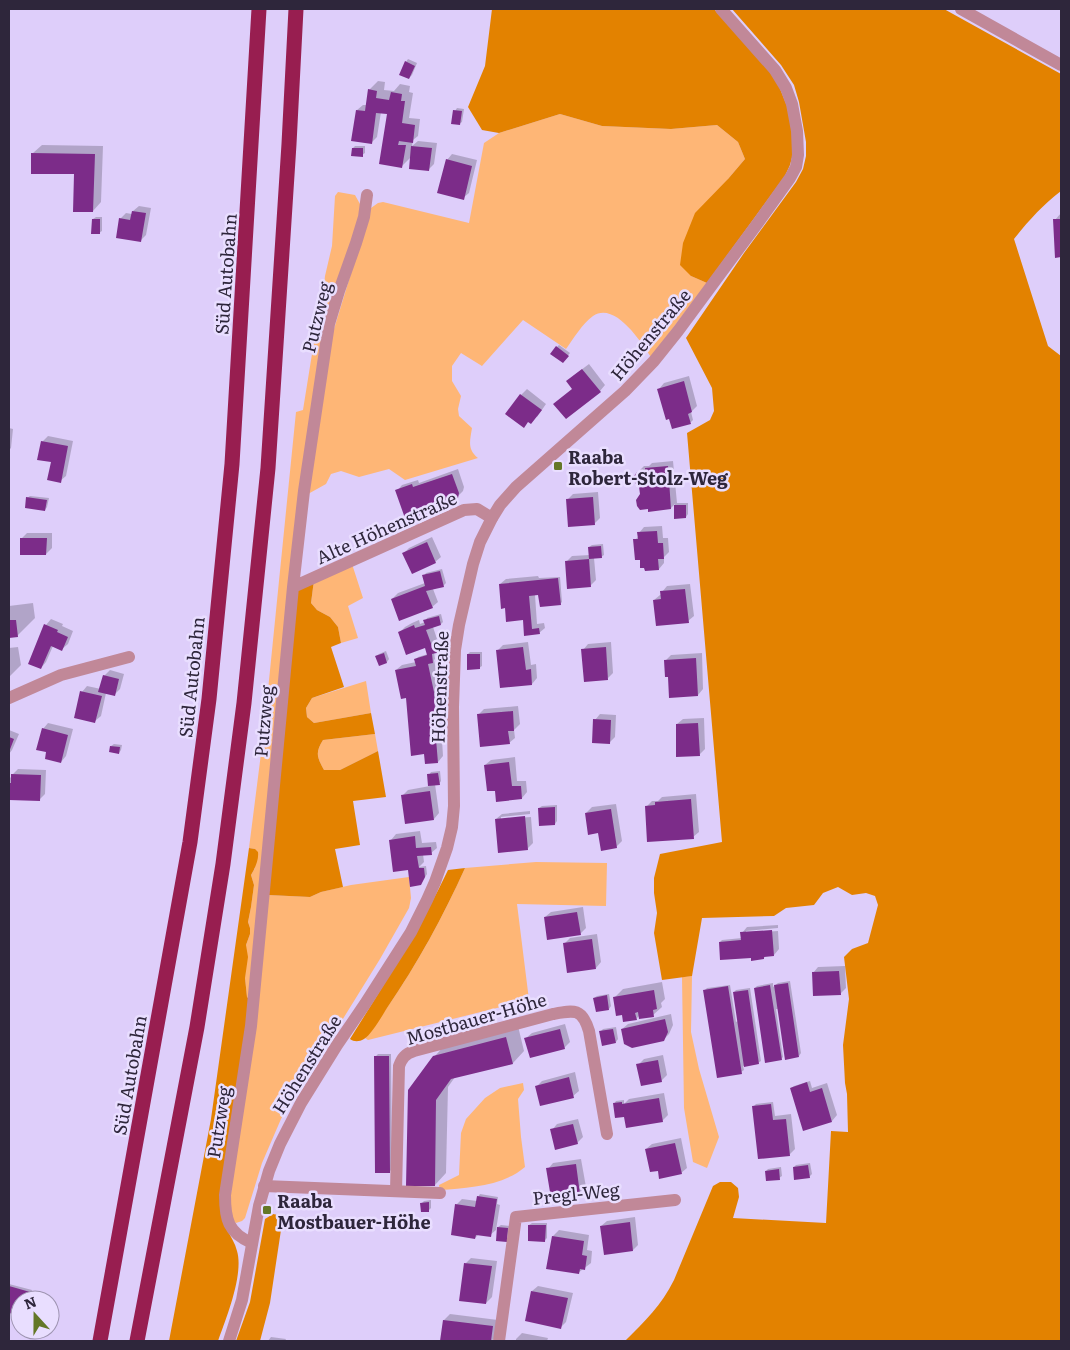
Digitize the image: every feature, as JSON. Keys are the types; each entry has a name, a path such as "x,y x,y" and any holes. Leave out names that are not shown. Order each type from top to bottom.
{"highway":[{"name":"Süd Autobahn","path":"100,1341 190,842 209,699 232,464 259,9"},
{"path":"138,1341 197,1028 223,864 244,703 268,468 296,9"}],"street":[{"name":"Höhenstraße","path":"229,1341 242,1300 264,1186 280,1144 301,1103 411,932 435,882 447,848 454,806 453,678 458,625 480,542 500,505 516,486 625,392 654,361 760,220 796,167 798,155 797,131 792,104 786,88 771,66 721,9"},
{"path":"961,9 1061,65"},
{"name":"Putzweg","path":"252,1243 236,1234 230,1227 227,1219 225,1195 251,1026 304,491 329,324 364,217 367,194"},
{"name":"Alte Höhenstraße","path":"294,586 457,512 477,509 492,518"},
{"path":"9,698 62,675 129,657"},
{"name":"Mostbauer-Höhe","path":"396,1191 399,1066 402,1058 414,1051 553,1014 566,1012 580,1014 585,1019 589,1031 607,1134"},
{"path":"264,1186 440,1193"},
{"name":"Pregl-Weg","path":"499,1341 516,1217 675,1200"}],"shaded area":[{"path":"492,9 714,9 777,81 787,106 792,132 793,154 790,165 785,176 707,283 691,276 680,265 683,243 695,213 745,159 738,142 717,125 671,129 602,126 560,114 499,133 482,130 468,107 485,66"},
{"path":"732,9 944,9 1061,74 1061,191 1036,214 1014,239 1048,346 1061,356 1061,1341 625,1341 664,1298 674,1280 713,1186 720,1182 731,1182 738,1188 739,1197 733,1218 826,1223 831,1131 848,1132 843,1045 849,999 844,957 852,949 868,943 878,905 875,896 866,893 852,895 838,887 823,893 814,905 786,908 774,916 702,918 692,976 662,980 654,933 657,913 654,878 660,854 722,842 687,433 710,420 714,411 712,388 686,338 744,253 796,182 803,169 806,156 806,142 794,85 781,65"},
{"path":"560,114 602,126 671,129 717,125 738,142 745,159 728,179 691,276 707,283 651,357 634,333 618,318 610,314 601,313 589,319 566,349 523,320 482,366 461,353 452,366 452,381 461,396 458,409 459,416 472,428 471,448 478,458 405,480 389,469 359,477 341,471 331,474 326,484 308,494 330,342 371,208 383,202 469,223 484,143 499,133"},
{"path":"338,192 355,195 360,204 361,217 329,310 250,1000 247,997 245,978 246,945 250,934 248,922 254,885 251,875 255,868 255,849 249,848 264,730 296,412 303,410 316,329 321,312 325,276 332,246 335,196"},
{"path":"352,564 363,598 348,606 358,638 341,643 338,627 330,617 317,610 311,603 314,580"},
{"path":"314,580 311,603 317,610 330,617 338,627 341,643 331,647 344,687 312,698 306,708 307,717 314,723 371,713 375,734 323,740 319,748 318,758 324,770 340,770 378,751 386,797 353,801 360,845 335,849 343,887 321,892 310,897 268,895 298,587"},
{"path":"366,681 371,713 314,723 307,717 306,708 312,698"},
{"path":"375,734 378,751 340,770 324,770 318,755 323,740"},
{"path":"249,848 255,849 258,852 256,864 251,875 254,885 248,922 250,934 246,945 248,957 245,978 247,997 250,1000 227,1230 237,1251 239,1261 238,1272 229,1309 218,1341 169,1341 211,1119"},
{"path":"536,862 607,863 606,906 517,904 529,1000 368,1040 365,1038 394,998 420,956 444,913 465,868"},
{"path":"465,868 429,940 376,1025 364,1039 353,1041 350,1039 414,935 448,870"},
{"path":"409,877 411,898 409,908 380,959 281,1119 262,1163 245,1218 236,1223 233,1221 229,1209 268,895 310,897 321,892 351,885"},
{"path":"692,976 691,1032 699,1069 719,1137 707,1168 693,1162 684,1108 682,977"},
{"path":"523,1083 524,1090 518,1099 525,1167 506,1178 485,1185 440,1190 439,1185 459,1175 461,1133 466,1119 485,1098 500,1088"},
{"path":"273,1214 278,1215 281,1230 270,1303 260,1341 236,1341 250,1302 265,1219"}],"building":[{"path":"405,61 415,66 409,79 399,75"},
{"path":"368,89 377,91 376,98 389,100 391,92 402,94 401,101 405,101 402,123 415,125 413,143 399,141 398,145 406,145 402,168 379,164 387,114 376,113 372,144 351,141 356,110 365,111"},
{"path":"453,110 462,111 460,125 451,124"},
{"path":"411,146 432,148 429,171 409,169"},
{"path":"352,148 363,148 363,157 351,156"},
{"path":"31,153 95,154 93,212 73,212 74,174 31,174"},
{"path":"446,159 472,166 464,200 437,193"},
{"path":"132,211 146,213 141,242 116,238 119,218 130,220"},
{"path":"92,219 100,219 100,234 91,234"},
{"path":"1053,219 1061,219 1061,257 1055,258"},
{"path":"556,346 569,356 563,363 550,354"},
{"path":"582,369 601,392 566,419 553,404 572,389 566,381"},
{"path":"684,381 692,412 688,414 691,424 672,429 669,419 666,420 657,389"},
{"path":"520,394 542,410 531,424 528,422 524,428 505,414"},
{"path":"41,441 68,446 61,483 47,480 51,462 37,460"},
{"path":"668,466 671,509 648,512 648,509 640,510 636,500 640,494 639,487 635,483 634,476 637,472 645,471 645,468"},
{"path":"452,474 459,493 458,498 435,506 436,510 406,521 395,490 412,484 413,487"},
{"path":"26,497 47,500 45,511 25,508"},
{"path":"593,497 595,525 568,527 566,499"},
{"path":"674,505 686,505 686,518 674,519"},
{"path":"657,531 658,543 663,543 664,559 658,559 659,570 645,571 644,568 640,568 640,560 635,560 633,539 638,539 637,532"},
{"path":"20,538 47,538 46,555 20,555"},
{"path":"427,542 436,563 412,574 402,553"},
{"path":"601,546 602,558 589,559 588,547"},
{"path":"589,559 591,587 567,589 565,561"},
{"path":"440,571 444,587 426,591 433,608 399,621 391,599 425,586 422,575"},
{"path":"558,578 561,605 540,607 538,595 529,596 532,629 539,628 540,634 524,636 523,620 506,622 505,608 501,609 499,584"},
{"path":"685,589 689,623 656,626 653,600 661,599 660,591"},
{"path":"439,616 441,625 426,630 432,646 439,644 441,652 432,654 433,663 428,664 434,692 435,709 438,709 439,727 435,727 438,763 425,764 424,754 411,756 406,698 401,699 395,670 416,666 414,659 427,655 425,648 406,655 398,632 414,625 415,628 425,625 423,620"},
{"path":"9,620 16,620 18,637 9,638"},
{"path":"44,624 68,637 62,651 51,646 41,669 28,664"},
{"path":"523,647 526,670 531,669 532,685 500,688 496,650"},
{"path":"606,647 608,680 584,682 581,649"},
{"path":"384,653 387,663 379,666 375,656"},
{"path":"467,654 480,654 480,669 467,670"},
{"path":"696,658 698,696 669,698 668,677 665,677 664,660"},
{"path":"103,675 119,679 115,696 98,692"},
{"path":"80,691 102,696 95,723 74,718"},
{"path":"513,711 514,731 508,731 510,744 480,747 477,714"},
{"path":"593,719 611,720 610,744 592,743"},
{"path":"698,723 700,756 676,757 676,724"},
{"path":"42,728 68,735 61,763 45,759 46,752 36,750"},
{"path":"9,737 14,739 9,752"},
{"path":"110,746 120,747 119,754 109,752"},
{"path":"509,762 512,786 521,786 522,799 496,802 495,791 487,791 484,765"},
{"path":"438,773 440,785 428,786 427,774"},
{"path":"11,774 41,775 40,801 9,800"},
{"path":"430,791 434,820 405,824 401,795"},
{"path":"691,799 694,839 647,842 645,806 655,805 655,802"},
{"path":"555,807 555,825 539,826 538,808"},
{"path":"611,809 617,848 601,851 598,833 588,835 585,813"},
{"path":"525,816 528,850 498,853 495,819"},
{"path":"415,836 416,848 431,847 432,855 417,856 419,868 424,868 425,877 421,885 410,887 408,870 393,872 389,840"},
{"path":"577,912 581,935 547,940 544,917"},
{"path":"772,930 774,956 751,961 751,958 720,960 719,942 741,940 740,932"},
{"path":"592,939 596,969 567,973 563,943"},
{"path":"839,971 841,995 813,996 812,972"},
{"path":"788,983 799,1057 785,1060 774,985"},
{"path":"770,985 782,1060 765,1063 754,988"},
{"path":"728,986 742,1074 717,1078 703,990"},
{"path":"654,990 657,1009 653,1010 654,1017 639,1019 638,1012 635,1013 637,1020 623,1022 622,1015 616,1016 613,997"},
{"path":"748,990 759,1064 744,1067 733,992"},
{"path":"607,995 609,1010 596,1012 593,998"},
{"path":"665,1019 668,1032 664,1041 632,1048 624,1044 621,1029"},
{"path":"560,1029 565,1049 530,1058 524,1038"},
{"path":"613,1029 616,1043 602,1046 599,1031"},
{"path":"506,1037 513,1064 451,1079 436,1100 435,1186 406,1186 408,1090 433,1056"},
{"path":"374,1056 389,1056 390,1173 375,1173"},
{"path":"658,1060 662,1082 641,1086 636,1064"},
{"path":"569,1077 574,1098 540,1106 535,1086"},
{"path":"807,1082 810,1092 822,1088 832,1122 803,1131 790,1088"},
{"path":"659,1098 663,1122 626,1128 624,1117 615,1118 613,1103 622,1102 622,1104"},
{"path":"771,1104 773,1120 786,1119 790,1156 758,1159 752,1106"},
{"path":"573,1124 578,1144 555,1150 550,1129"},
{"path":"675,1143 682,1174 659,1179 658,1171 650,1172 645,1149"},
{"path":"576,1164 580,1194 551,1198 546,1168"},
{"path":"808,1165 810,1178 794,1180 793,1167"},
{"path":"779,1169 780,1180 766,1181 765,1171"},
{"path":"477,1196 497,1199 491,1237 476,1235 475,1239 451,1235 455,1204 475,1207"},
{"path":"429,1202 429,1212 421,1212 420,1203"},
{"path":"630,1222 633,1251 604,1255 600,1226"},
{"path":"528,1225 546,1225 545,1242 528,1241"},
{"path":"497,1227 508,1228 507,1242 496,1241"},
{"path":"552,1236 584,1241 582,1255 587,1256 585,1270 580,1269 579,1274 546,1269"},
{"path":"464,1263 492,1266 486,1304 459,1301"},
{"path":"9,1286 23,1290 10,1290 9,1313"},
{"path":"531,1291 568,1298 561,1329 525,1321"},
{"path":"443,1320 493,1326 491,1341 440,1341"}],"place":[{"name":"Raaba Robert-Stolz-Weg","path":"558,466"},
{"name":"Raaba Mostbauer-Höhe","path":"267,1210"}]}
